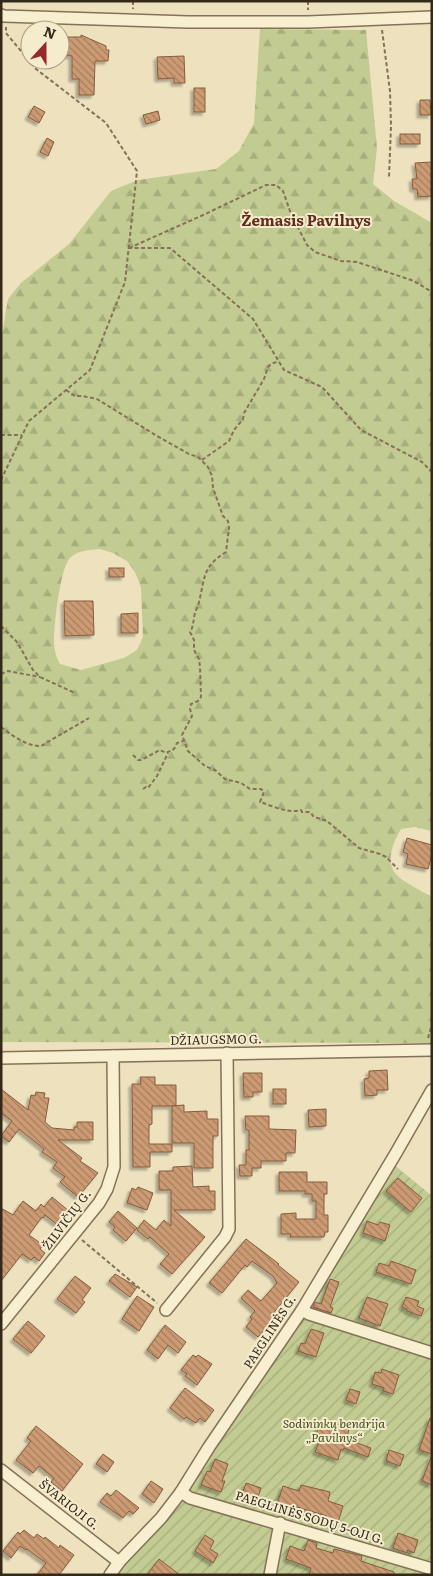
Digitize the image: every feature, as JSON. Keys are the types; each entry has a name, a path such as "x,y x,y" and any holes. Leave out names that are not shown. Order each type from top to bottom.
{"street":[{"path":"3,16 188,22 308,22 432,17"},
{"name":"DŽIAUGSMO G.","path":"1,1058 429,1050"},
{"path":"166,1310 225,1237 229,1229 227,1053"},
{"name":"ŽILVIČIŲ G.","path":"1,1324 74,1234 107,1189 113,1172 113,1056"},
{"name":"PAEGLINĖS G.","path":"110,1575 119,1562 162,1518 181,1492 209,1447 302,1310 432,1090"},
{"path":"302,1310 309,1314 432,1353"},
{"name":"ŠVARIOJI G.","path":"1,1470 119,1562"},
{"name":"PAEGLINĖS SODŲ 5-OJI G.","path":"181,1492 190,1498 432,1569"},
{"path":"270,1575 280,1523"}],"path":[{"path":"1,480 29,421 90,370 124,282 137,172 106,123 36,69 6,33 3,16"},
{"path":"380,19 390,91 389,177"},
{"path":"128,248 266,185 276,185 283,190 291,214 307,245 315,252 341,261 357,262 414,281 432,292"},
{"path":"128,248 170,248 253,320 284,370 322,387 361,430 422,462 432,472"},
{"path":"202,460 229,441 234,430 243,419 244,413 264,379 268,367 279,361"},
{"path":"66,390 75,396 97,399 157,436 202,460 212,476 213,488 224,516 228,521 226,552 214,560 205,571 194,625 190,632 194,640 194,650 199,659 200,697 198,701 191,704 192,716 182,735 188,751 205,766 215,770 225,778 240,783 250,790 261,789 264,792 260,802 276,808 310,812 314,817 327,821 359,848 386,857 398,869"},
{"path":"1,435 22,435"},
{"path":"1,626 17,642 33,670 40,677"},
{"path":"1,674 8,672 40,677 75,692"},
{"path":"1,727 22,742 33,746 41,746 89,718"},
{"path":"143,789 148,788 154,781 168,753 174,749 177,742 184,741"},
{"path":"133,755 138,760 141,760 160,750 168,753"},
{"path":"429,1050 428,1034 432,1024"},
{"path":"74,1234 166,1310"}],"green space":[{"path":"260,29 366,30 377,148 373,184 394,201 432,223 432,831 415,827 401,829 393,845 391,862 397,876 432,897 432,1043 1,1042 1,340 8,299 21,283 69,244 111,191 138,180 216,169 239,151 254,123","holes":["100,549 113,553 127,561 135,572 141,587 143,637 137,650 124,658 81,670 60,664 56,656 54,634 58,597 66,564 73,555 84,551"]},
{"name":"Sodininkų bendrija „Pavilnys“","path":"387,1159 432,1196 432,1575 115,1575 175,1491 294,1316"}],"building":[{"path":"81,35 106,46 106,50 109,50 108,61 95,61 94,95 79,95 79,79 72,79 70,37 81,37"},
{"path":"184,56 185,83 174,83 174,78 158,79 157,57"},
{"path":"194,88 205,88 205,112 194,112"},
{"path":"420,100 430,100 431,115 420,115"},
{"path":"34,106 45,112 39,123 28,117"},
{"path":"158,111 160,120 146,124 143,115"},
{"path":"400,134 420,134 420,144 400,144"},
{"path":"47,138 54,142 48,156 40,152"},
{"path":"432,162 432,196 418,197 417,189 413,189 412,179 417,179 415,163"},
{"path":"109,568 124,568 124,577 109,577"},
{"path":"64,601 93,601 94,635 65,636"},
{"path":"138,613 138,633 121,633 121,614"},
{"path":"407,838 432,845 428,869 406,864 408,854 403,852"},
{"path":"387,1070 388,1090 377,1090 377,1095 365,1096 364,1079 369,1078 369,1071"},
{"path":"243,1073 262,1073 262,1092 253,1092 253,1097 244,1097"},
{"path":"140,1077 155,1077 155,1085 176,1085 176,1106 152,1106 149,1144 172,1144 172,1152 150,1152 150,1167 133,1167 132,1084 141,1084"},
{"path":"1,1089 28,1110 31,1095 35,1096 36,1092 45,1093 44,1098 49,1098 45,1122 52,1128 74,1130 74,1127 77,1127 77,1122 93,1122 93,1140 58,1140 82,1158 80,1161 98,1173 78,1197 60,1182 65,1177 53,1168 57,1162 42,1152 44,1149 19,1129 9,1142 1,1136 12,1121 1,1113"},
{"path":"273,1089 286,1089 286,1104 273,1104"},
{"path":"184,1105 184,1112 207,1111 207,1119 218,1119 218,1136 213,1136 213,1168 194,1168 194,1143 172,1143 172,1106"},
{"path":"326,1109 326,1126 309,1127 308,1110"},
{"path":"245,1116 269,1116 269,1129 296,1130 295,1153 286,1153 286,1161 261,1161 261,1168 252,1168 252,1176 240,1176 239,1165 246,1165 246,1150 249,1150 249,1130 246,1130"},
{"path":"192,1166 193,1187 209,1186 209,1191 215,1191 215,1210 174,1210 205,1237 172,1274 160,1264 169,1254 150,1237 148,1239 137,1230 144,1220 156,1230 164,1220 171,1226 171,1190 159,1190 159,1171 173,1171 173,1167"},
{"path":"279,1172 307,1172 307,1182 327,1182 327,1194 324,1194 324,1215 328,1215 328,1232 325,1232 324,1237 290,1237 291,1234 281,1234 281,1214 296,1213 296,1219 316,1219 316,1201 312,1201 312,1194 305,1194 305,1191 279,1191"},
{"path":"398,1178 422,1198 411,1212 386,1191"},
{"path":"138,1187 153,1193 147,1210 127,1203 132,1188 136,1190"},
{"path":"52,1197 69,1211 58,1225 45,1215 29,1235 43,1245 40,1249 45,1253 39,1261 34,1257 31,1260 22,1254 1,1281 1,1208 13,1215 23,1201 36,1211 41,1204 44,1207"},
{"path":"118,1211 137,1228 126,1241 113,1230 115,1227 109,1222"},
{"path":"367,1221 378,1225 380,1222 390,1225 385,1241 363,1233"},
{"path":"246,1239 299,1282 271,1316 274,1319 258,1337 246,1327 255,1311 241,1298 248,1290 261,1301 277,1283 273,1276 252,1261 247,1267 245,1265 222,1293 209,1283"},
{"path":"391,1261 416,1270 411,1284 376,1272 379,1263 389,1266"},
{"path":"115,1274 137,1287 130,1297 109,1281"},
{"path":"75,1276 91,1288 82,1300 85,1302 76,1313 57,1299"},
{"path":"330,1279 339,1282 330,1307 333,1308 331,1313 313,1307 315,1302 321,1304"},
{"path":"137,1296 154,1307 139,1331 122,1319"},
{"path":"367,1297 388,1304 380,1326 359,1318"},
{"path":"406,1297 419,1301 417,1306 424,1309 421,1316 402,1307"},
{"path":"28,1321 45,1336 31,1353 13,1339"},
{"path":"165,1325 186,1342 178,1353 168,1345 158,1359 147,1350"},
{"path":"311,1329 324,1333 316,1357 298,1351 301,1343 305,1344"},
{"path":"193,1355 196,1357 198,1355 212,1364 197,1385 185,1376 187,1374 181,1370"},
{"path":"382,1369 399,1375 393,1394 383,1391 384,1388 372,1384 375,1372 381,1373"},
{"path":"185,1388 214,1410 205,1422 200,1418 196,1423 186,1417 184,1419 170,1408"},
{"path":"350,1389 360,1392 356,1404 346,1400"},
{"path":"430,1418 432,1418 432,1454 419,1450"},
{"path":"338,1424 349,1428 347,1439 371,1448 368,1457 344,1448 343,1450 341,1449 338,1460 315,1452 320,1440 315,1438 319,1425 336,1431"},
{"path":"36,1426 83,1464 62,1491 51,1482 54,1478 39,1466 33,1473 16,1460 31,1441 27,1438"},
{"path":"389,1450 404,1455 400,1466 386,1461"},
{"path":"103,1454 114,1462 107,1472 96,1464"},
{"path":"432,1458 432,1485 422,1481"},
{"path":"215,1459 228,1464 222,1481 225,1481 221,1492 201,1485 207,1471 210,1472"},
{"path":"151,1481 163,1489 154,1503 142,1494"},
{"path":"246,1483 261,1488 256,1503 241,1498"},
{"path":"301,1485 330,1492 328,1501 343,1506 337,1526 325,1522 327,1516 297,1507 295,1513 276,1507 283,1486 299,1491"},
{"path":"116,1490 139,1508 133,1514 129,1511 123,1518 100,1502 107,1493 111,1496"},
{"path":"24,1530 34,1538 37,1534 44,1539 45,1537 59,1548 60,1545 74,1555 59,1575 37,1575 46,1563 20,1546 11,1558 3,1551 18,1532 20,1534"},
{"path":"398,1533 418,1540 414,1553 407,1550 407,1553 393,1548"},
{"path":"205,1535 214,1541 210,1549 218,1554 213,1563 195,1551"},
{"path":"308,1540 317,1543 316,1548 333,1553 334,1549 362,1556 361,1561 394,1572 394,1575 309,1575 311,1568 286,1559 290,1546 304,1551"},
{"path":"159,1559 180,1575 147,1575"}],"district":[{"name":"Žemasis Pavilnys","path":"306,221"}]}
